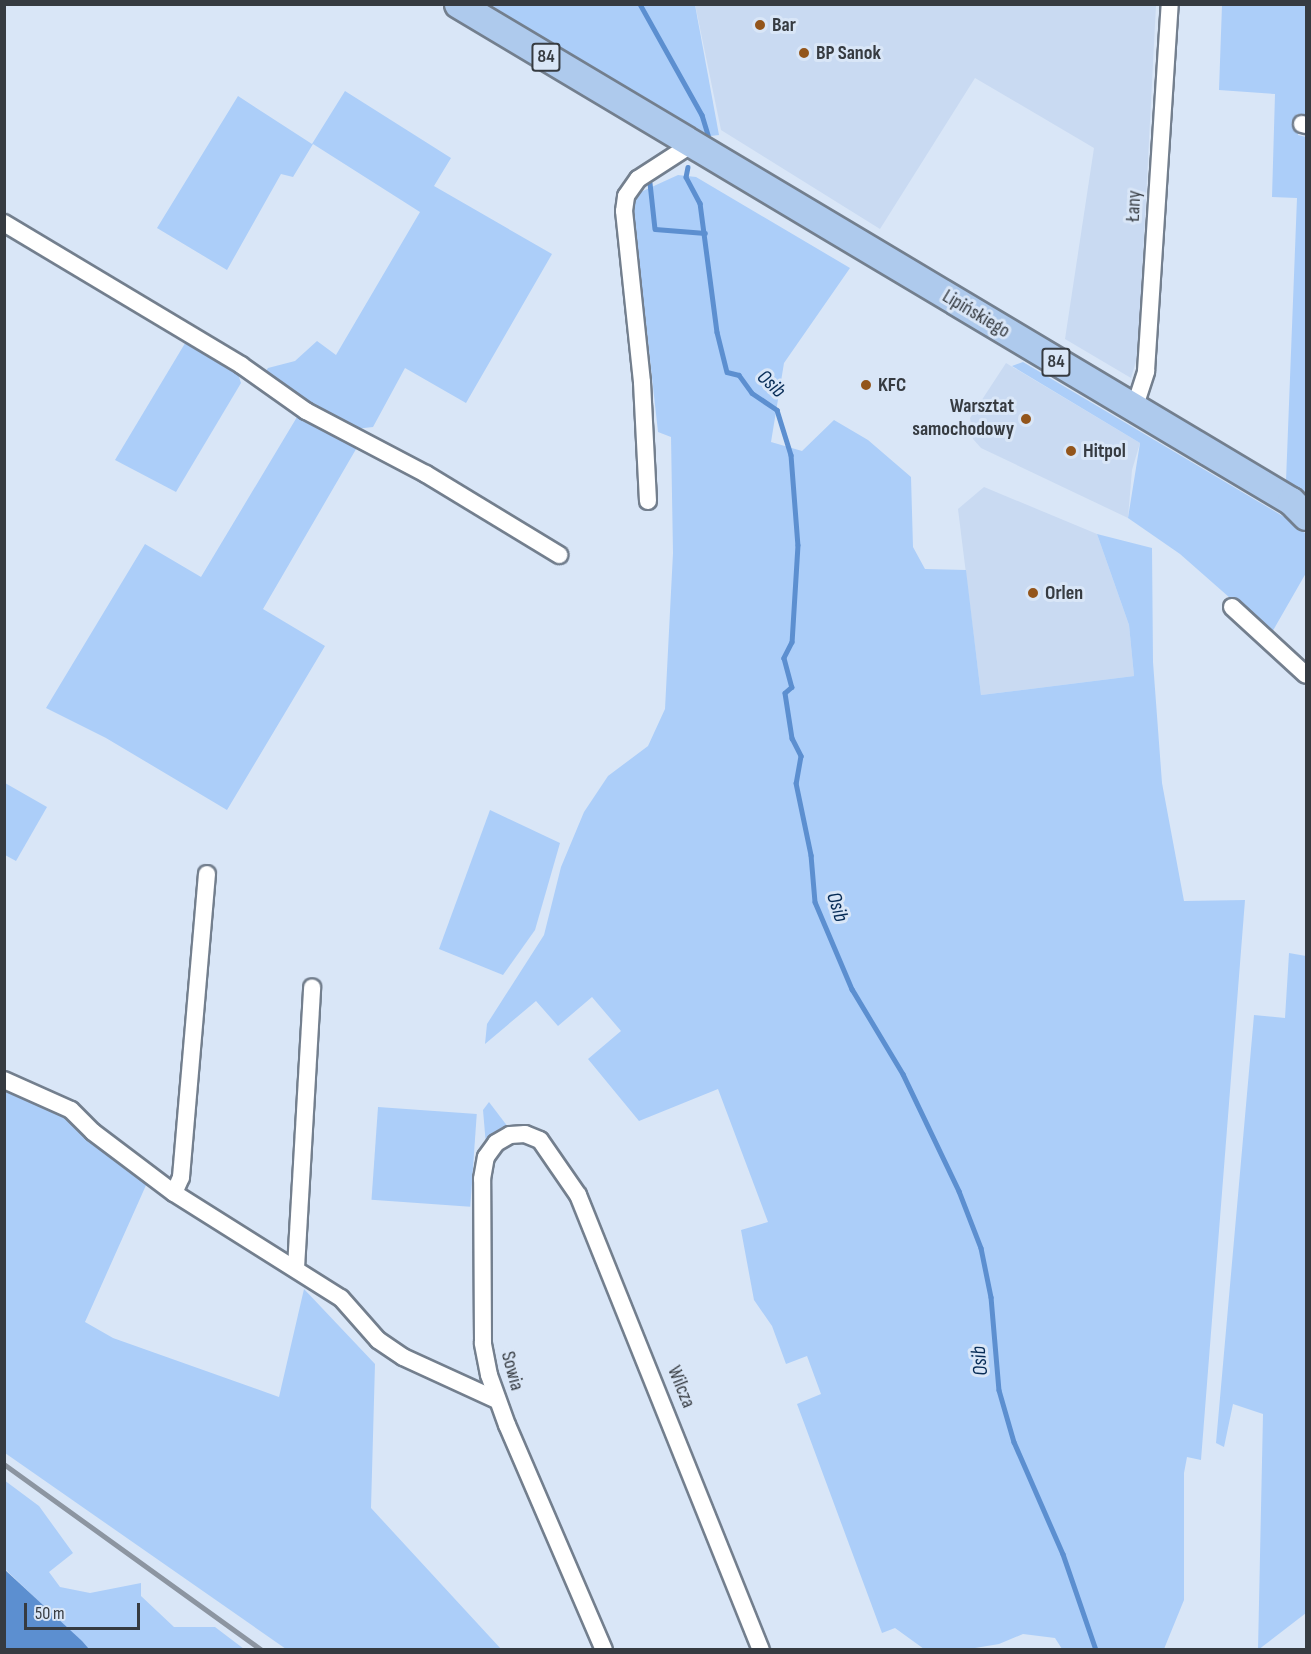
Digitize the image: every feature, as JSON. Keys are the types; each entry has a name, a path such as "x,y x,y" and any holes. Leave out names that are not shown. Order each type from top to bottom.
{"main road":[{"name":"Lipińskiego","path":"458,4 1301,508"}],"street":[{"name":"Łany","path":"1134,409 1146,371 1170,4"},
{"path":"648,501 642,382 624,211 626,196 638,179 692,144"},
{"path":"4,224 241,365 306,411 426,474 558,555"},
{"path":"1232,607 1306,675"},
{"path":"174,1194 181,1177 207,873"},
{"path":"296,1268 312,987"},
{"path":"4,1080 71,1110 93,1132 174,1194 296,1268 340,1298 378,1340 403,1357 497,1400"},
{"name":"Sowia","path":"548,1147 525,1134 510,1135 495,1143 486,1157 482,1179 483,1343 497,1400 604,1650"},
{"name":"Wilcza","path":"548,1147 578,1195 761,1650"}],"shaded area":[{"path":"695,4 1156,5 1138,354 1131,378 1065,339 1094,148 975,78 880,229 721,130"},
{"path":"480,5 695,5 719,135 702,137"},
{"path":"1222,5 1306,5 1306,115 1297,114 1298,135 1306,137 1306,492 1286,481 1297,198 1272,197 1275,94 1219,90"},
{"path":"345,91 451,158 434,186 552,254 466,403 405,368 373,427 355,429 311,407 264,374 268,368 295,361 317,341 336,355 420,212 313,144 293,177 281,174 227,270 157,228 238,96 312,144"},
{"path":"678,175 696,177 850,268 784,363 771,442 802,451 834,420 868,440 911,477 913,547 925,569 966,570 981,695 1134,676 1129,625 1097,534 1152,548 1153,662 1162,783 1184,901 1245,900 1201,1460 1187,1457 1184,1473 1184,1600 1164,1649 1062,1649 1055,1638 1023,1634 999,1644 969,1649 924,1649 895,1628 882,1633 797,1404 821,1394 807,1356 786,1364 772,1326 754,1300 741,1230 768,1222 718,1089 639,1121 588,1059 621,1031 592,997 558,1026 536,1001 485,1044 487,1024 544,935 561,867 584,812 608,776 648,746 665,709 673,553 671,437 658,432 632,196"},
{"path":"187,340 236,368 241,383 176,492 115,460"},
{"path":"1023,362 1291,521 1306,534 1306,573 1271,634 1180,554 1128,518 1140,443 1012,366"},
{"path":"1006,363 1140,443 1132,470 1128,518 981,448 973,439 970,418"},
{"path":"300,412 359,444 263,609 325,646 227,810 106,738 46,708 145,544 201,577"},
{"path":"984,487 1097,534 1129,625 1134,676 981,695 958,509"},
{"path":"5,783 47,807 16,861 5,855"},
{"path":"490,810 560,843 535,930 503,975 439,949"},
{"path":"1289,953 1306,956 1306,1613 1258,1650 1263,1414 1233,1404 1224,1447 1216,1443 1254,1015 1285,1018"},
{"path":"4,1090 64,1117 147,1183 85,1322 113,1338 279,1397 304,1289 375,1364 371,1508 501,1649 286,1649 5,1453"},
{"path":"489,1102 508,1127 486,1145 483,1110"},
{"path":"378,1107 477,1114 470,1207 372,1200"},
{"path":"4,1480 39,1506 73,1553 49,1572 60,1587 90,1593 141,1583 141,1596 174,1627 215,1627 244,1649 89,1649 5,1569"},
{"path":"4,1569 82,1641 89,1649 5,1649"}],"waterway":[{"name":"Osib","path":"640,4 702,115 708,135"},
{"name":"Osib","path":"688,167 686,177 700,203 717,332 727,372 739,375 752,393 777,410 791,455 798,545 792,642 784,658 792,687 785,693 792,738 801,756 796,783 811,855 815,902 852,989 903,1074 959,1191 981,1248 991,1297 999,1390 1014,1442 1063,1554 1096,1650"},
{"path":"650,183 655,229 705,233"}],"railway":[{"path":"4,1464 262,1650"}],"place":[{"name":"Bar","path":"760,25"},
{"name":"BP Sanok","path":"804,53"},
{"name":"KFC","path":"866,385"},
{"name":"Warsztat samochodowy","path":"1026,419"},
{"name":"Hitpol","path":"1071,451"},
{"name":"Orlen","path":"1033,593"}]}
